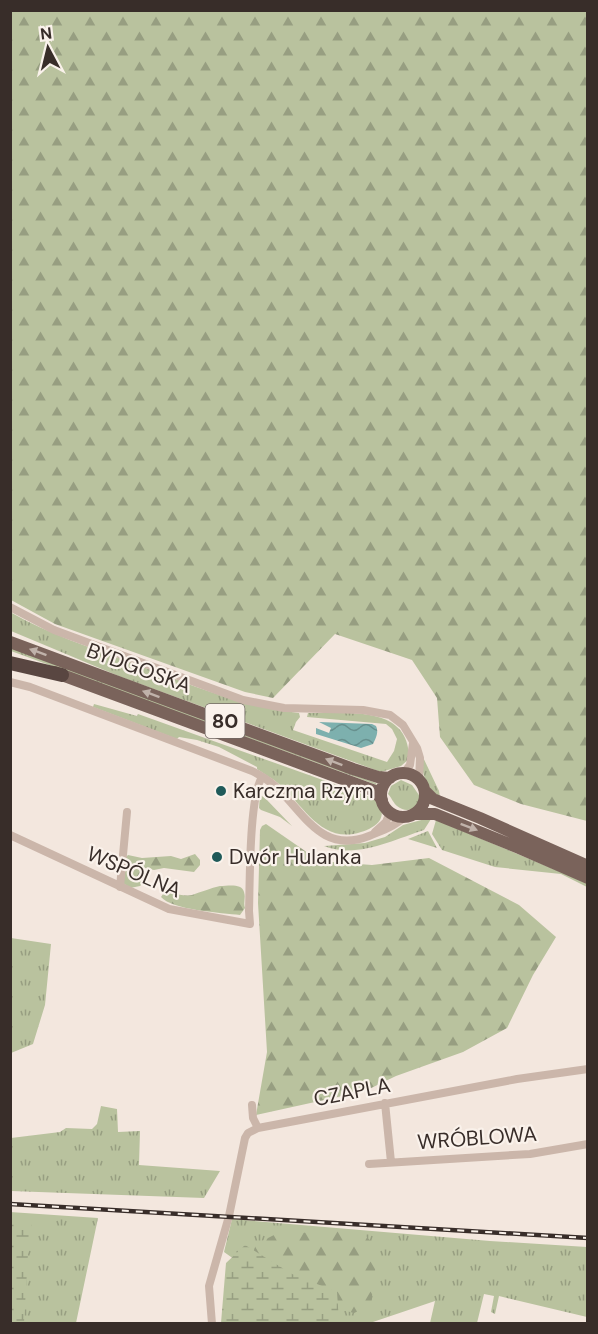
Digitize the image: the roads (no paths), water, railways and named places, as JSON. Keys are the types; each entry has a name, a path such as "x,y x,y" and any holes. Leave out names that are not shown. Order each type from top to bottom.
{"highway":[{"path":"10,663 62,675"}],"main road":[{"name":"BYDGOSKA","path":"10,642 353,769 378,777 390,778"},
{"name":"80","path":"10,656 62,675"},
{"name":"BYDGOSKA","path":"62,675 375,791 382,800"},
{"path":"382,800 383,788 390,778 404,773 422,785 433,799 480,818 581,867 588,878"},
{"path":"409,815 423,804 422,785"},
{"name":"80","path":"382,800 390,812"},
{"path":"390,812 409,815 435,814 519,848 581,867"}],"street":[{"path":"10,607 54,630 243,700 284,708 363,710 390,715 404,725 414,741 420,758 422,785"},
{"path":"10,682 30,687 177,742 262,777 279,790 308,822 330,838 354,840 389,829 409,815"},
{"path":"404,773 410,765 414,741"},
{"name":"WSPÓLNA","path":"10,836 169,909 250,924 254,809 256,791 262,777"},
{"path":"120,887 127,812"},
{"path":"371,835 386,822 390,812"},
{"name":"CZAPLA","path":"258,1128 517,1079 588,1069"},
{"path":"385,1103 391,1162"},
{"path":"212,1323 209,1286 220,1254 245,1138 248,1133 258,1128 253,1118 252,1105"},
{"name":"WRÓBLOWA","path":"369,1164 530,1154 588,1144"}],"water":[{"path":"319,722 372,724 376,726 377,735 373,744 361,748 316,734 316,728 329,733 331,728"}],"railway":[{"path":"10,1204 588,1238"}],"place":[{"name":"Karczma Rzym","path":"221,791"},
{"name":"Dwór Hulanka","path":"217,857"}]}
